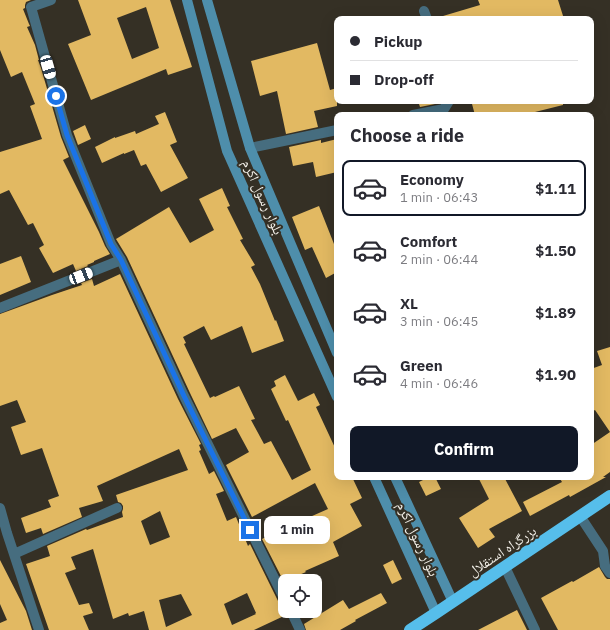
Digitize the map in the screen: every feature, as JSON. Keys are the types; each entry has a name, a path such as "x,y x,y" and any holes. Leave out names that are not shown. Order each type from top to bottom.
{"highway":[{"name":"بزرگراه استقلال","path":"410,630 610,496"}],"main road":[{"name":"بلوار رسول اکرم","path":"187,0 227,152 334,390"},
{"name":"بلوار رسول اکرم","path":"207,0 250,148 334,346"},
{"name":"بلوار رسول اکرم","path":"375,480 436,613"},
{"name":"بلوار رسول اکرم","path":"396,480 453,602"}],"street":[{"path":"51,0 30,7 67,135 111,244 121,260 184,396 278,586"},
{"path":"428,112 444,109 447,104"},
{"path":"250,148 334,131"},
{"path":"0,308 121,260"},
{"path":"0,508 4,535 14,554 39,630"},
{"path":"14,554 117,508"},
{"path":"580,516 603,551 605,566 610,573"},
{"path":"506,567 535,630"},
{"path":"294,618 300,630"}],"building":[{"path":"0,0 31,0 26,2 25,8 23,9 30,26 27,27 35,45 61,137 69,157 63,160 110,254 76,271 73,264 53,273 39,248 44,245 33,223 28,225 9,190 0,194 0,152 42,139 30,106 35,104 22,72 11,77 0,50"},
{"path":"78,0 170,0 192,67 168,75 166,69 91,100 68,44 91,35","holes":["146,7 159,48 132,59 117,18"]},
{"path":"478,0 558,0 563,16 443,16 480,5"},
{"path":"317,43 330,90 334,89 334,104 337,104 337,106 314,111 318,127 286,134 277,91 260,96 251,61"},
{"path":"419,104 435,104 420,107"},
{"path":"472,104 563,104 535,112 474,112"},
{"path":"165,112 177,142 170,145 188,178 161,192 146,164 141,166 134,150 102,163 95,147 115,137 135,131 136,134 159,124 155,116"},
{"path":"85,125 91,139 78,145 73,131"},
{"path":"321,140 321,143 334,140 334,173 316,177 313,162 293,166 289,147"},
{"path":"222,188 230,206 227,207 243,239 240,240 255,265 251,267 260,284 284,341 252,353 242,326 211,340 204,326 183,337 186,343 184,344 210,398 239,386 255,419 251,420 264,444 271,441 292,480 311,470 288,420 286,421 271,389 276,386 274,381 285,375 298,401 314,393 320,405 316,407 334,446 334,480 353,480 362,498 350,504 362,526 333,542 339,556 301,574 280,574 262,539 303,519 328,509 315,483 252,517 226,465 249,452 236,428 212,439 127,257 116,239 169,207 190,243 214,230 199,199"},
{"path":"319,206 334,244 334,274 326,278 312,247 305,250 292,217"},
{"path":"21,256 31,282 0,295 0,264"},
{"path":"120,274 178,399 201,444 199,445 201,450 199,451 209,474 214,471 224,491 216,494 227,521 236,517 248,546 250,544 278,601 278,618 280,618 254,630 149,630 144,611 129,616 128,613 113,619 93,549 71,557 76,569 65,573 79,605 89,603 93,613 83,616 89,630 49,630 26,564 50,556 47,546 86,529 87,530 123,517 123,506 118,502 116,495 188,470 179,449 97,486 103,501 79,508 82,517 43,534 41,528 26,533 21,518 51,507 48,500 59,496 42,448 21,455 11,427 26,422 17,400 0,406 0,314 82,285 81,283 92,279 94,286","holes":["160,511 170,537 150,545 141,521","247,593 256,614 232,625 224,604","181,594 192,615 166,627 159,600"]},
{"path":"610,347 610,432 594,410 594,368 602,365 597,351"},
{"path":"610,432 610,472 603,477 606,477 570,497 569,495 530,516 523,502 562,482 561,480 594,480 594,443"},
{"path":"423,480 436,480 441,489 426,496 419,482"},
{"path":"480,480 506,480 522,511 489,529 495,537 478,548 459,518 489,499"},
{"path":"0,560 26,611 32,630 0,630 0,623 7,620 0,604"},
{"path":"393,560 402,579 392,584 383,565"},
{"path":"599,567 605,577 610,579 610,630 558,630 541,598"},
{"path":"381,593 387,603 340,630 306,630 304,624 314,618 322,618 322,613 343,600 349,609"},
{"path":"517,610 527,630 478,630"}],"route":[{"path":"56,96 67,135 111,244 121,260 184,396 250,530"}]}
